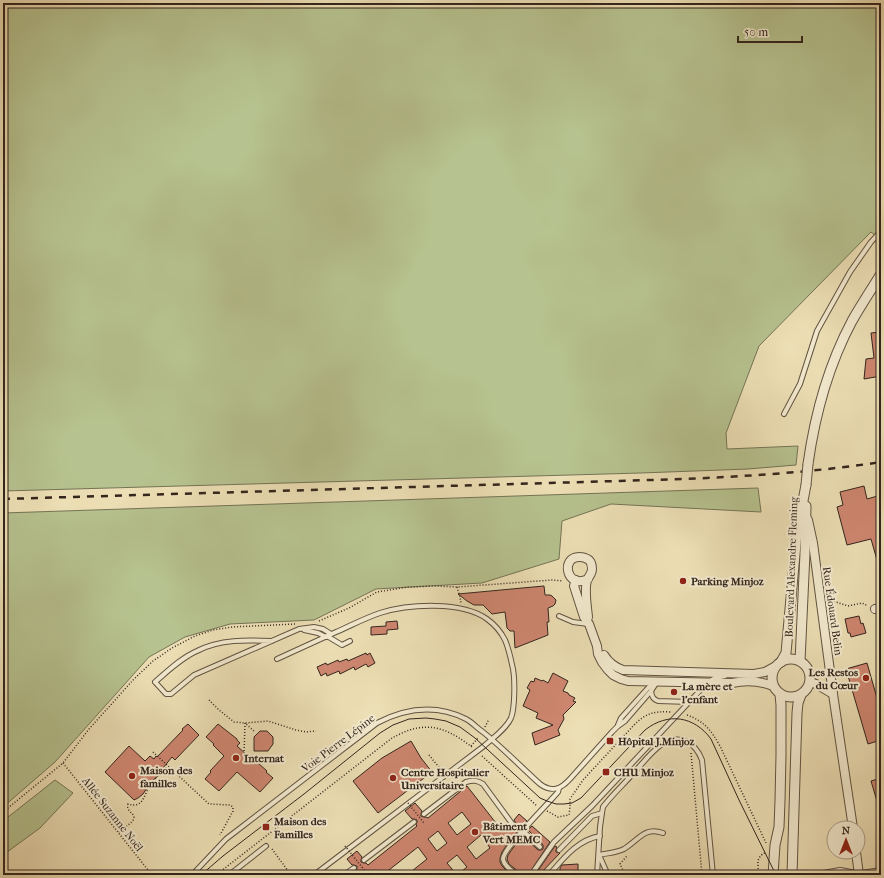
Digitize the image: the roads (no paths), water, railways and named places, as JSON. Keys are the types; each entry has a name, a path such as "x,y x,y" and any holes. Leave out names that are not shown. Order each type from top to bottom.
{"street":[{"path":"806,485 817,412 832,365 852,322 881,274"},
{"name":"Boulevard Alexandre Fleming","path":"800,661 807,515 806,485"},
{"name":"Boulevard Alexandre Fleming","path":"778,664 786,653 797,532 806,485"},
{"name":"Rue Édouard Belin","path":"807,515 813,543 852,820"},
{"path":"588,579 584,581 576,580 569,575 568,568 571,560 578,557 586,558 592,564 592,573 588,579 586,598 589,624 602,662 613,675 621,679 628,681 657,682 732,683 741,681 764,683 784,696 790,698 796,697 805,692 810,682 809,670 800,661 794,659 787,659 765,672 754,674 623,670 608,662 597,646"},
{"path":"576,580 574,586 584,617 589,624"},
{"path":"773,875 775,845 779,827 782,755 781,705 772,681 773,671 778,664"},
{"path":"657,682 667,672"},
{"path":"810,682 833,694"},
{"path":"792,875 797,713 801,695"},
{"path":"857,860 859,875"},
{"path":"824,875 840,872 859,875 881,872"}],"lane":[{"path":"784,414 800,384 817,331 850,272 871,242 881,231"},
{"path":"277,659 381,613 403,608 448,606 473,612 487,619 498,630 505,641 513,672 513,708 511,717 505,727 445,776 346,848 340,855 313,875"},
{"path":"559,616 573,622 589,624"},
{"path":"272,641 242,640 212,645 196,651 178,662 155,682 166,694 171,694 194,675 272,641 299,629 314,627 323,629 328,636 342,645 350,641"},
{"path":"531,875 554,842 592,806 707,683 715,678 731,674"},
{"path":"638,681 645,691"},
{"path":"618,726 621,718 648,688 657,682"},
{"path":"517,875 506,865 503,859 504,854 522,830 550,802 558,792 559,788 564,786 570,780 618,726 652,691 657,682"},
{"path":"652,691 652,696 658,702 690,702"},
{"name":"Voie Pierre Lépine","path":"192,875 226,839 377,723 402,713 432,710 443,711 468,720 492,739 544,788 559,788"},
{"path":"597,875 603,807 654,750 666,742 676,739 682,740 696,748 702,760 713,875"},
{"path":"646,759 648,746"},
{"path":"424,814 466,782 473,780 483,784 513,825"},
{"path":"559,850 592,816 602,813"},
{"path":"364,860 414,822"},
{"path":"522,830 540,847"},
{"path":"599,855 624,849 646,833 658,831 663,833"},
{"path":"548,875 580,844 600,836"},
{"path":"229,875 267,845"},
{"path":"599,855 608,875"},
{"path":"344,875 354,868"}],"tram line":[{"path":"201,875 223,856 380,733 393,725 409,719 426,718 446,721 460,727 475,738 540,798 556,804 572,803 581,798 645,730 654,724 672,719 689,721 697,725 711,739 776,875"}],"railway":[{"path":"3,499 685,479 783,473 881,462"}],"place":[{"name":"Parking Minjoz","path":"683,581"},
{"name":"Les Restos du Cœur","path":"866,678"},
{"name":"La mère et l'enfant","path":"674,692"},
{"name":"Hôpital J.Minjoz","path":"610,741"},
{"name":"Internat","path":"236,758"},
{"name":"CHU Minjoz","path":"606,772"},
{"name":"Maison des familles","path":"132,776"},
{"name":"Centre Hospitalier Universitaire","path":"393,778"},
{"name":"Maison des Familles","path":"266,827"},
{"name":"Bâtiment Vert MEMC","path":"475,832"}]}
